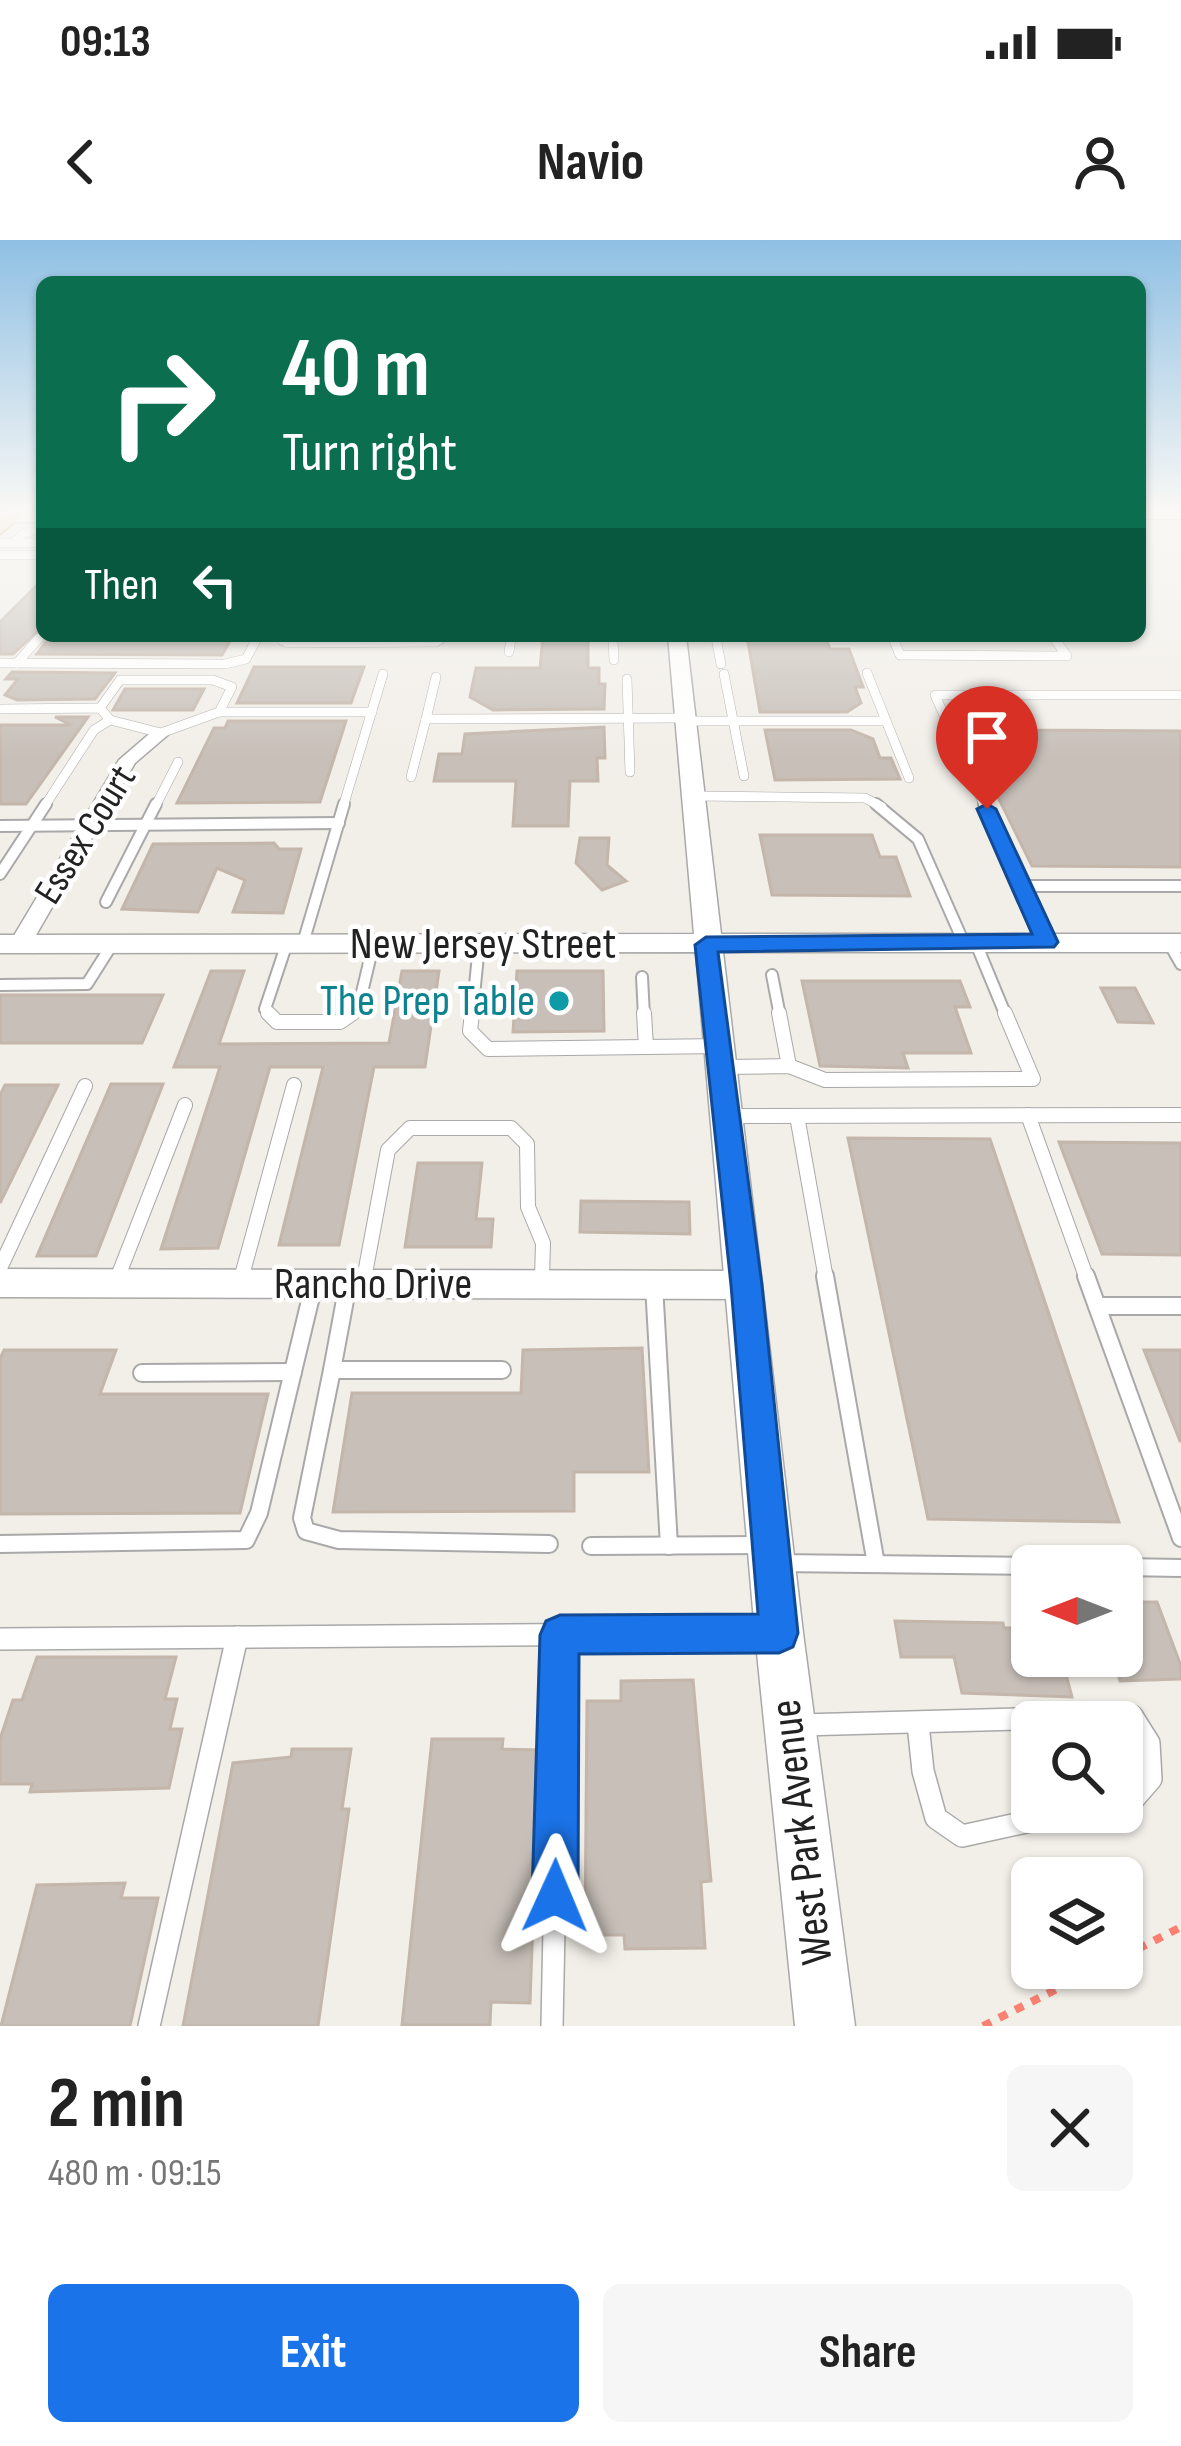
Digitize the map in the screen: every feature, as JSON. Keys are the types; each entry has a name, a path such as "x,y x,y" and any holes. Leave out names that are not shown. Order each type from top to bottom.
{"street":[{"name":"West Park Avenue","path":"677,642 779,1633 825,2026"},
{"name":"Essex Court","path":"10,944 128,760 160,734"},
{"name":"New Jersey Street","path":"10,944 969,941 1177,950"},
{"name":"Rancho Drive","path":"0,1283 746,1285"}],"lane":[{"path":"17,663 36,642"},
{"path":"0,663 225,664 246,659 255,642"},
{"path":"285,642 436,642"},
{"path":"508,652 510,642"},
{"path":"613,642 614,660"},
{"path":"717,642 744,776"},
{"path":"895,642 900,655 1067,656 1057,642"},
{"path":"373,946 358,1009 340,1022 277,1022 265,1009 295,944 339,823 382,674"},
{"path":"867,674 909,778"},
{"path":"411,777 436,677"},
{"path":"627,679 630,772"},
{"path":"100,708 120,680 213,680 232,687 219,712"},
{"path":"1046,942 935,695 1181,695"},
{"path":"100,708 110,720 160,734 219,712 371,712"},
{"path":"0,709 100,708"},
{"path":"426,719 886,721"},
{"path":"0,874 94,730 110,720"},
{"path":"106,902 178,762"},
{"path":"479,945 470,1031 488,1049 646,1047 789,1066 825,1081 1033,1079 918,832 866,798 694,796"},
{"path":"0,826 339,823"},
{"path":"1021,886 1181,886"},
{"path":"0,985 87,984 113,943"},
{"path":"772,975 789,1066"},
{"path":"642,977 646,1047"},
{"path":"239,1284 294,1085"},
{"path":"0,1268 86,1086"},
{"path":"115,1284 185,1106"},
{"path":"1028,1115 1181,1538"},
{"path":"728,1116 1181,1115"},
{"path":"797,1116 876,1564"},
{"path":"542,1285 543,1243 528,1207 527,1144 511,1128 410,1128 388,1150 332,1370 302,1518 306,1531 339,1540 549,1544"},
{"path":"0,1544 247,1540 259,1513 314,1284"},
{"path":"654,1285 669,1546"},
{"path":"1097,1306 1181,1306"},
{"path":"332,1370 502,1370"},
{"path":"142,1373 293,1372"},
{"path":"591,1546 669,1546 876,1564 1011,1566"},
{"path":"1143,1567 1181,1568"},
{"path":"0,1640 779,1633"},
{"path":"552,2026 560,1635"},
{"path":"149,2026 237,1637"},
{"path":"790,1726 1011,1721"},
{"path":"918,1724 935,1819 962,1836 1011,1825"},
{"path":"1143,1733 1149,1743 1151,1779 1143,1788"}],"path":[{"path":"1143,1946 1181,1927"},
{"path":"983,2026 1057,1989"}],"building":[{"path":"36,591 36,633 13,654 0,654 0,622"},
{"path":"46,642 230,642 222,655 37,654"},
{"path":"542,642 588,642 588,668 599,668 599,684 605,684 604,709 493,710 470,697 476,668 540,668"},
{"path":"748,642 827,642 830,649 849,649 863,687 855,687 861,703 847,712 760,712"},
{"path":"254,667 364,667 351,703 237,703"},
{"path":"12,672 115,673 95,699 17,700 5,695 18,679 6,679"},
{"path":"125,689 204,689 193,710 113,710"},
{"path":"954,708 1014,708 1027,730 1181,731 1181,867 1032,866"},
{"path":"55,717 88,717 26,804 0,804 0,725 71,725"},
{"path":"228,721 346,721 320,802 177,803 214,728 225,728"},
{"path":"604,727 605,758 597,758 598,781 570,781 568,826 513,826 516,781 434,781 439,754 462,754 465,734"},
{"path":"765,730 851,730 873,739 880,758 891,758 900,779 775,780"},
{"path":"760,835 872,835 880,857 896,857 910,896 772,895"},
{"path":"580,838 609,838 607,865 626,881 602,890 576,863"},
{"path":"274,843 279,849 301,849 283,913 233,912 245,880 217,868 198,912 122,909 153,844"},
{"path":"211,971 244,971 219,1044 389,1043 402,971 439,971 425,1067 374,1067 339,1245 279,1245 323,1067 270,1067 218,1248 161,1249 220,1067 174,1067"},
{"name":"The Prep Table","path":"517,971 603,971 604,1031 513,1032"},
{"path":"802,981 960,981 970,1007 955,1007 971,1053 903,1053 908,1068 820,1066"},
{"path":"1101,988 1135,988 1153,1023 1118,1022"},
{"path":"0,995 163,995 142,1043 0,1043"},
{"path":"111,1084 163,1084 96,1256 37,1256"},
{"path":"5,1085 58,1085 0,1203 0,1095"},
{"path":"848,1138 990,1139 1119,1522 928,1519"},
{"path":"1059,1142 1181,1143 1181,1255 1102,1254"},
{"path":"418,1163 482,1163 476,1219 493,1219 491,1247 405,1247"},
{"path":"581,1201 689,1202 690,1234 580,1232"},
{"path":"642,1348 649,1472 574,1472 574,1511 333,1512 352,1393 521,1393 523,1350"},
{"path":"4,1350 116,1350 100,1394 268,1394 240,1513 0,1514 0,1359"},
{"path":"1144,1350 1181,1350 1181,1441 1180,1441"},
{"path":"1143,1602 1157,1602 1181,1666 1181,1679 1120,1681 1119,1677 1143,1677"},
{"path":"895,1621 1003,1623 1004,1628 1011,1628 1011,1677 1067,1677 1072,1697 962,1693 954,1657 901,1657"},
{"path":"37,1657 176,1657 165,1699 177,1699 170,1729 182,1729 169,1788 30,1792 32,1784 0,1784 0,1739 13,1700 22,1700"},
{"path":"693,1680 711,1881 701,1882 705,1948 625,1949 624,1935 585,1935 587,1701 621,1701 621,1681"},
{"path":"432,1739 503,1739 502,1749 539,1750 530,2003 491,2002 490,2025 402,2025"},
{"path":"292,1749 351,1749 342,1809 349,1809 318,2026 183,2026 233,1763 291,1757"},
{"path":"125,1883 121,1898 158,1898 130,2026 1,2026 37,1885"}],"place":[{"name":"The Prep Table","path":"559,1001"}],"route":[{"path":"555,1896 560,1635 779,1633 721,1046 706,945 1046,942 987,809"}]}
